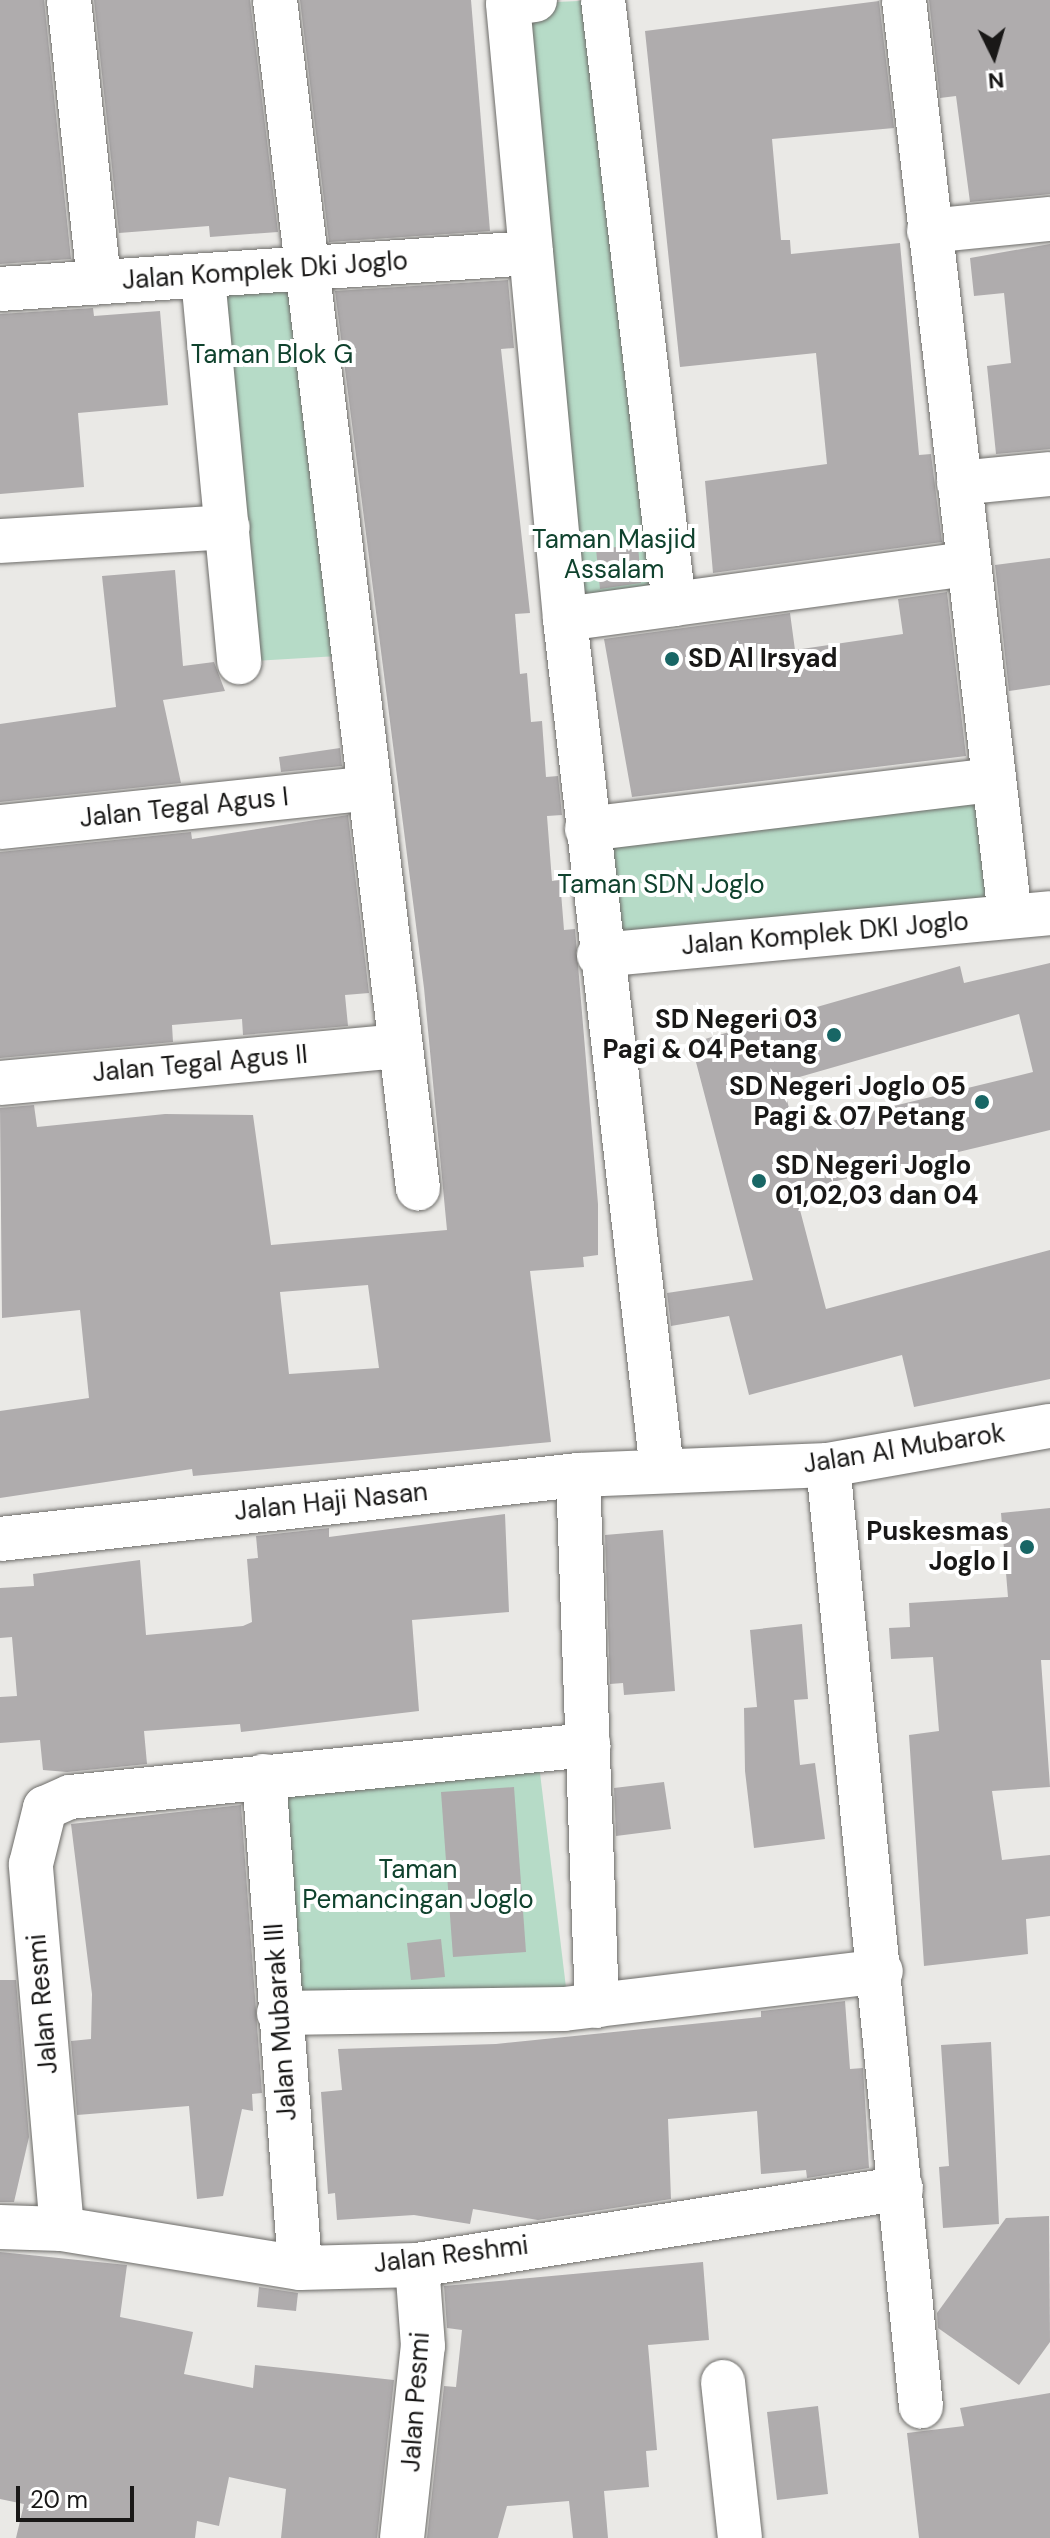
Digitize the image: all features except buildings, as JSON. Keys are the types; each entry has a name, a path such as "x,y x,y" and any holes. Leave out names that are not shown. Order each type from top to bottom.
{"street":[{"path":"69,0 99,282"},
{"path":"275,0 302,269 418,1188"},
{"path":"603,0 674,604"},
{"path":"904,0 993,780 1030,915"},
{"path":"516,1 531,253 565,619 599,955 662,1470"},
{"path":"929,231 1050,219"},
{"name":"Jalan Komplek Dki Joglo","path":"0,289 203,278 531,253"},
{"path":"203,278 239,662"},
{"path":"959,483 1050,474"},
{"path":"0,541 228,527"},
{"path":"565,619 967,564"},
{"path":"587,829 993,780"},
{"name":"Jalan Tegal Agus I","path":"0,827 368,788"},
{"name":"Jalan Komplek DKI Joglo","path":"599,955 1030,915"},
{"name":"Jalan Tegal Agus II","path":"0,1083 400,1046"},
{"name":"Jalan Al Mubarok","path":"662,1470 828,1465 1050,1426"},
{"path":"828,1465 881,1971 921,2406"},
{"name":"Jalan Haji Nasan","path":"0,1539 578,1475 662,1470"},
{"path":"578,1475 597,2006"},
{"path":"264,1776 588,1745"},
{"name":"Jalan Resmi","path":"62,2229 31,1864 45,1808 70,1797 264,1776"},
{"name":"Jalan Mubarak III","path":"264,1776 300,2268"},
{"path":"279,2013 597,2006 881,1971"},
{"name":"Jalan Reshmi","path":"0,2227 62,2229 300,2268 417,2265 901,2188"},
{"name":"Jalan Pesmi","path":"402,2538 423,2346 417,2265"},
{"path":"723,2382 740,2538"}],"green space":[{"name":"Taman Masjid Assalam","path":"603,0 674,604 565,619 508,4"},
{"name":"Taman Blok G","path":"325,280 355,655 239,662 206,286"},
{"name":"Taman SDN Joglo","path":"996,798 1008,897 599,955 587,829"},
{"name":"Taman Pemancingan Joglo","path":"536,1740 568,2004 287,2018 269,1778"}],"place":[{"name":"SD Al Irsyad","path":"672,659"},
{"name":"SD Negeri 03 Pagi & 04 Petang","path":"834,1035"},
{"name":"SD Negeri Joglo 05 Pagi & 07 Petang","path":"982,1102"},
{"name":"SD Negeri Joglo 01,02,03 dan 04","path":"759,1181"},
{"name":"Puskesmas Joglo I","path":"1027,1547"}]}
